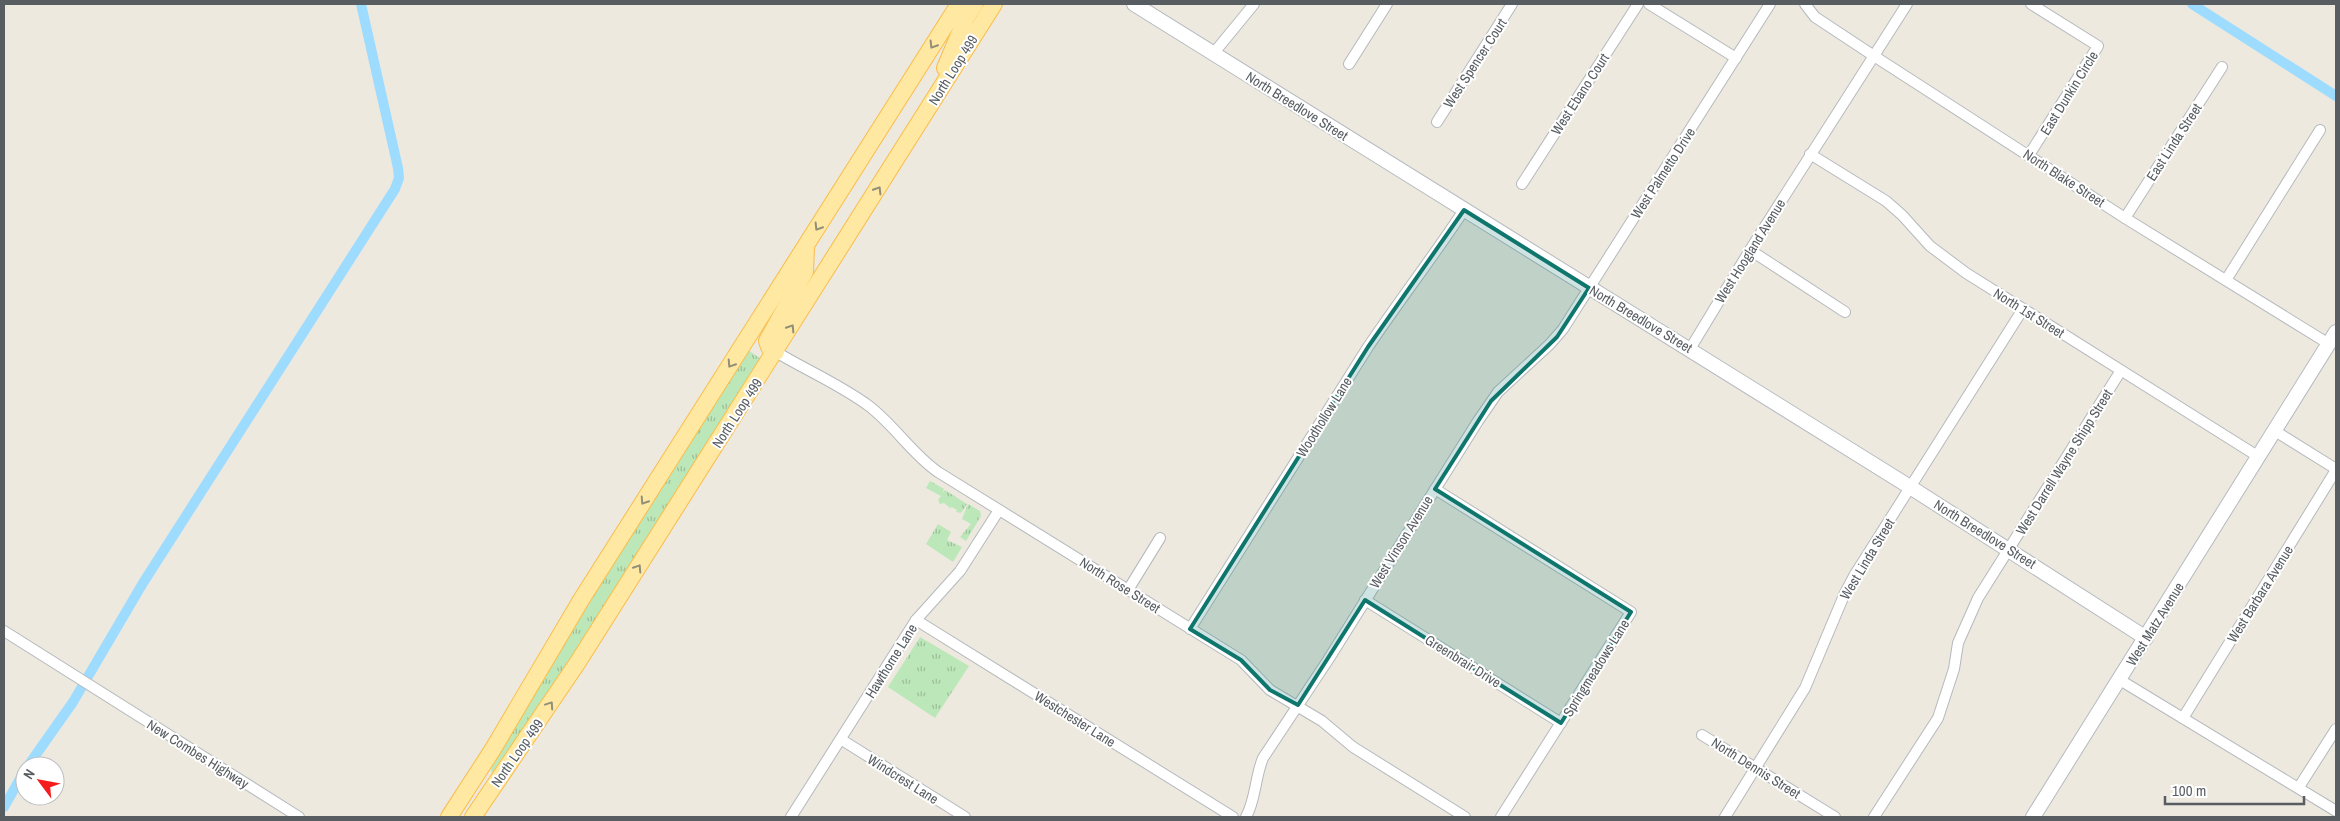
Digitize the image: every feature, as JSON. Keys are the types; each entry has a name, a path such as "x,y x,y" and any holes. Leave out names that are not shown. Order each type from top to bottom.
{"main road":[{"name":"North Loop 499","path":"449,817 493,749 581,600 959,4"},
{"path":"933,101 959,34 975,4"},
{"name":"North Loop 499","path":"473,817 578,662 776,352 994,4"},
{"path":"776,352 769,347 767,341 805,272 807,245"}],"street":[{"name":"North Breedlove Street","path":"1134,4 1690,349 2009,549 2146,638"},
{"path":"1214,54 1254,4"},
{"path":"1349,64 1387,4"},
{"name":"West Spencer Court","path":"1437,122 1512,4"},
{"name":"West Ebano Court","path":"1522,184 1638,4"},
{"path":"1649,4 1736,58"},
{"name":"West Palmetto Drive","path":"1589,288 1770,4"},
{"name":"North Blake Street","path":"1805,4 1815,17 1874,56 2125,218 2329,344"},
{"path":"1874,56 1907,4"},
{"name":"East Dunkin Circle","path":"2029,155 2098,46 2031,4"},
{"name":"West Hoogland Avenue","path":"1690,349 1810,154 1874,56"},
{"name":"East Linda Street","path":"2125,218 2222,67"},
{"path":"2226,280 2320,130"},
{"name":"North 1st Street","path":"1810,154 1886,201 1947,261 2259,458"},
{"name":"Woodhollow Lane","path":"1190,629 1373,340 1464,210"},
{"path":"1750,250 1845,312"},
{"name":"West Vinson Avenue","path":"1246,817 1263,758 1366,600 1491,401 1507,383 1557,337 1589,288"},
{"name":"West Linda Street","path":"1725,817 1814,671 1845,593 2023,309"},
{"name":"West Matz Avenue","path":"2033,817 2336,332"},
{"name":"North Rose Street","path":"776,352 868,405 886,421 923,462 1241,660 1270,690 1298,705 1322,721 1353,747 1465,817"},
{"name":"West Darrell Wayne Shipp Street","path":"1874,817 1938,718 1954,669 1962,632 1978,598 2120,372"},
{"path":"2275,431 2336,470"},
{"name":"West Barbara Avenue","path":"2183,718 2336,470"},
{"name":"Springmeadows Lane","path":"1435,488 1631,612 1501,817"},
{"name":"Hawthorne Lane","path":"791,817 842,740 916,620 960,571 999,510"},
{"path":"1128,590 1160,538"},
{"name":"Greenbrair Drive","path":"1366,600 1561,723"},
{"name":"Westchester Lane","path":"916,620 1233,817"},
{"name":"New Combes Highway","path":"4,631 299,817"},
{"path":"2120,680 2336,811"},
{"path":"2299,787 2336,729"},
{"name":"North Dennis Street","path":"1702,735 1835,817"},
{"name":"Windcrest Lane","path":"842,740 964,817"}],"highlighted area":[{"path":"1464,210 1589,288 1557,337 1491,401 1435,489 1631,612 1561,723 1365,600 1298,705 1270,690 1241,660 1190,629 1368,347"}],"green space":[{"path":"748,350 761,359 587,636 492,773 491,770 494,762 546,672"},
{"path":"930,481 944,489 942,493 945,490 967,504 961,513 956,512 957,510 952,507 950,508 944,503 940,504 938,500 941,496 926,488"},
{"path":"968,504 980,511 981,516 966,541 960,537 971,524 962,519"},
{"path":"938,524 951,532 947,540 962,547 953,562 926,544"},
{"path":"920,637 969,666 935,718 888,687"}],"waterway":[{"path":"35,756 73,702 143,583 395,189 399,178 398,168 361,4"},
{"path":"2192,4 2336,96"},
{"path":"4,807 15,788"}]}
